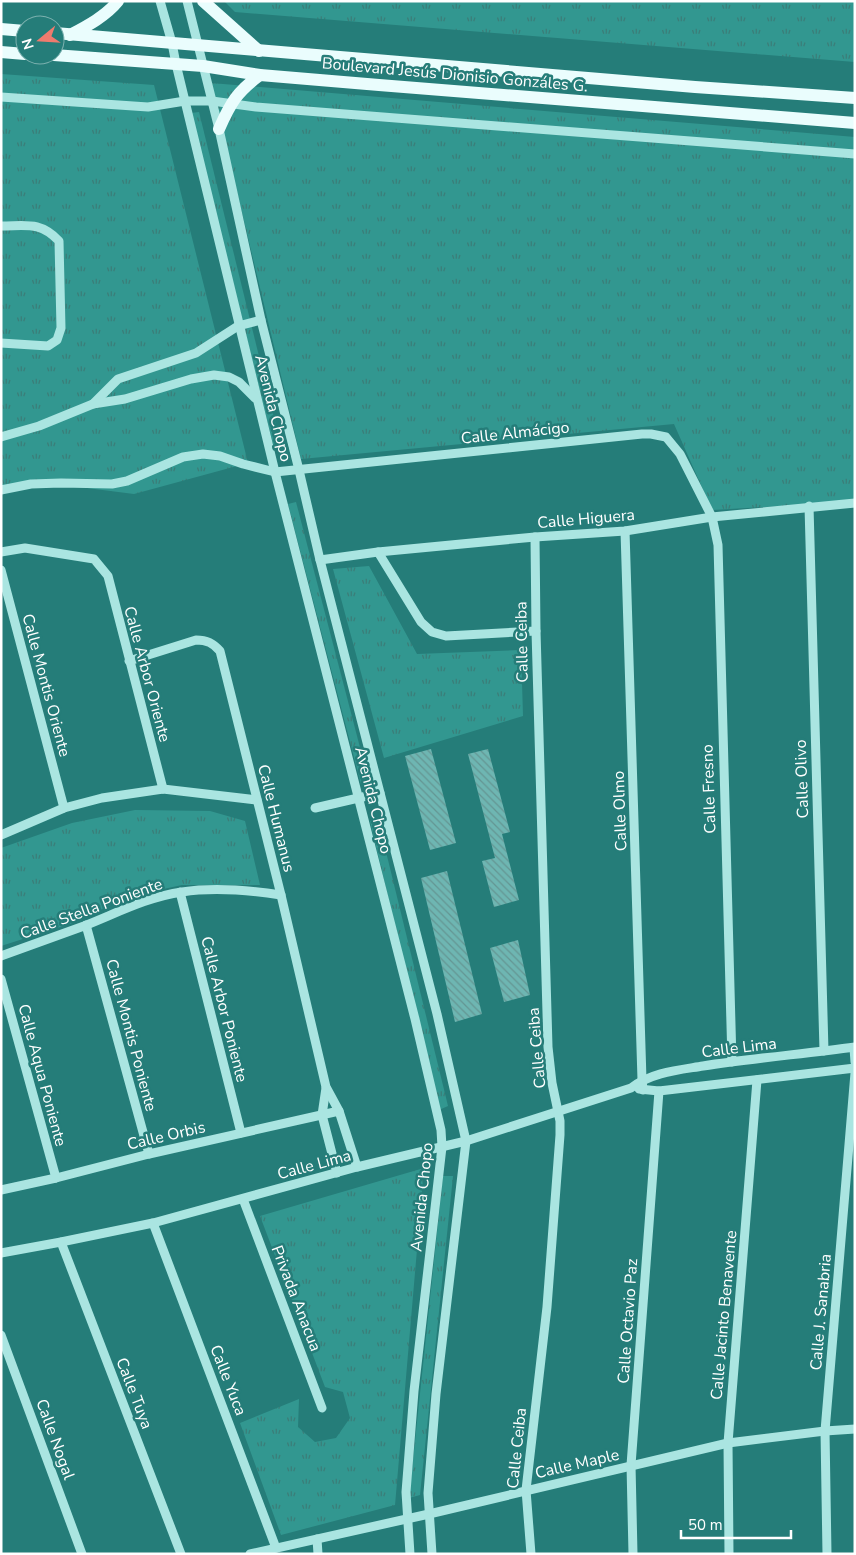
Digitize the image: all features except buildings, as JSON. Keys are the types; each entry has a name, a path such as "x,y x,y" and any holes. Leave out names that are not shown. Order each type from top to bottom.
{"main road":[{"path":"70,34 90,24 118,1"},
{"path":"203,1 259,51"},
{"path":"1,29 15,30"},
{"name":"Boulevard Jesús Dionisio Gonzáles G.","path":"65,34 686,86 855,98"},
{"path":"1,52 15,53"},
{"name":"Boulevard Jesús Dionisio Gonzáles G.","path":"65,56 203,66 260,74 855,123"},
{"path":"219,128 230,104 242,88 260,74"}],"street":[{"name":"Avenida Chopo","path":"160,1 172,43 238,326 442,1130 442,1147 414,1391 406,1492 410,1554"},
{"name":"Avenida Chopo","path":"187,1 219,128 262,320 320,560 437,1014 466,1140 436,1394 428,1493 432,1554"},
{"path":"1,97 148,107 185,102 212,101 230,104 855,154"},
{"path":"1,226 39,226 51,232 59,241 62,328 57,340 48,346 1,343"},
{"path":"93,404 118,379 196,353 238,326 262,320"},
{"path":"1,437 48,423 93,404 125,399 191,379 214,375 229,377 239,382 257,400"},
{"name":"Calle Almácigo","path":"1,490 30,484 112,484 127,481 184,457 203,454 220,456 275,472 651,434 666,437 674,444 712,517"},
{"name":"Calle Higuera","path":"320,560 378,552 535,537 625,531 712,517 808,506 855,503"},
{"name":"Calle Olivo","path":"808,506 824,1051"},
{"name":"Calle Fresno","path":"712,517 718,545 732,1062"},
{"name":"Calle Olmo","path":"625,531 643,1090"},
{"name":"Calle Ceiba","path":"531,1554 526,1490 547,1307 560,1135 548,1047 535,537"},
{"name":"Calle Arbor Oriente","path":"1,552 25,548 94,559 108,576 163,789"},
{"path":"378,552 422,622 432,632 446,636 536,631"},
{"name":"Calle Montis Oriente","path":"1,570 64,808"},
{"name":"Calle Humanus","path":"129,661 196,640 206,640 214,644 220,651 281,895 326,1087 339,1111 357,1167"},
{"path":"1,835 64,808 102,798 163,789 257,800"},
{"path":"315,808 380,793"},
{"name":"Calle Stella Poniente","path":"1,956 86,925 144,901 180,892 203,889 246,890 281,895"},
{"name":"Calle Arbor Poniente","path":"180,892 241,1133"},
{"name":"Calle Montis Poniente","path":"86,925 149,1154"},
{"name":"Calle Aqua Poniente","path":"1,979 56,1178"},
{"path":"854,1047 855,1062"},
{"name":"Calle Lima","path":"1,1253 153,1223 357,1167 442,1147 631,1088 642,1080 669,1072 854,1047"},
{"name":"Calle Lima","path":"631,1088 659,1090 855,1068"},
{"name":"Calle J. Sanabria","path":"827,1554 825,1431 855,1073"},
{"name":"Calle Jacinto Benavente","path":"729,1554 728,1443 757,1080"},
{"name":"Calle Humanus","path":"326,1087 322,1115 337,1173"},
{"name":"Calle Octavio Paz","path":"633,1554 631,1465 659,1090"},
{"name":"Calle Orbis","path":"1,1190 339,1111"},
{"name":"Privada Anacua","path":"243,1199 322,1408"},
{"name":"Calle Yuca","path":"153,1223 276,1548"},
{"name":"Calle Tuya","path":"61,1242 181,1554"},
{"name":"Calle Nogal","path":"1,1335 82,1554"},
{"name":"Calle Maple","path":"250,1554 429,1514 728,1443 855,1429"},
{"path":"317,1539 318,1554"}],"green space":[{"path":"224,1 855,1 855,62 235,12"},
{"path":"1,74 154,85 248,463 134,494 40,482 1,490"},
{"path":"211,83 855,137 855,502 712,510 674,424 301,459"},
{"path":"199,112 281,446 274,448 191,113"},
{"path":"296,502 369,782 361,784 288,504"},
{"path":"369,566 417,654 521,650 523,716 384,758 333,569"},
{"path":"135,810 210,811 245,821 260,885 182,885 126,897 79,921 1,946 1,848 72,823"},
{"path":"378,819 448,1106 439,1110 370,821"},
{"path":"424,1168 395,1505 281,1535 240,1423 299,1399 298,1427 315,1442 336,1438 350,1418 343,1392 325,1387 260,1216"},
{"path":"443,1176 453,1176 420,1495 409,1498"}]}
